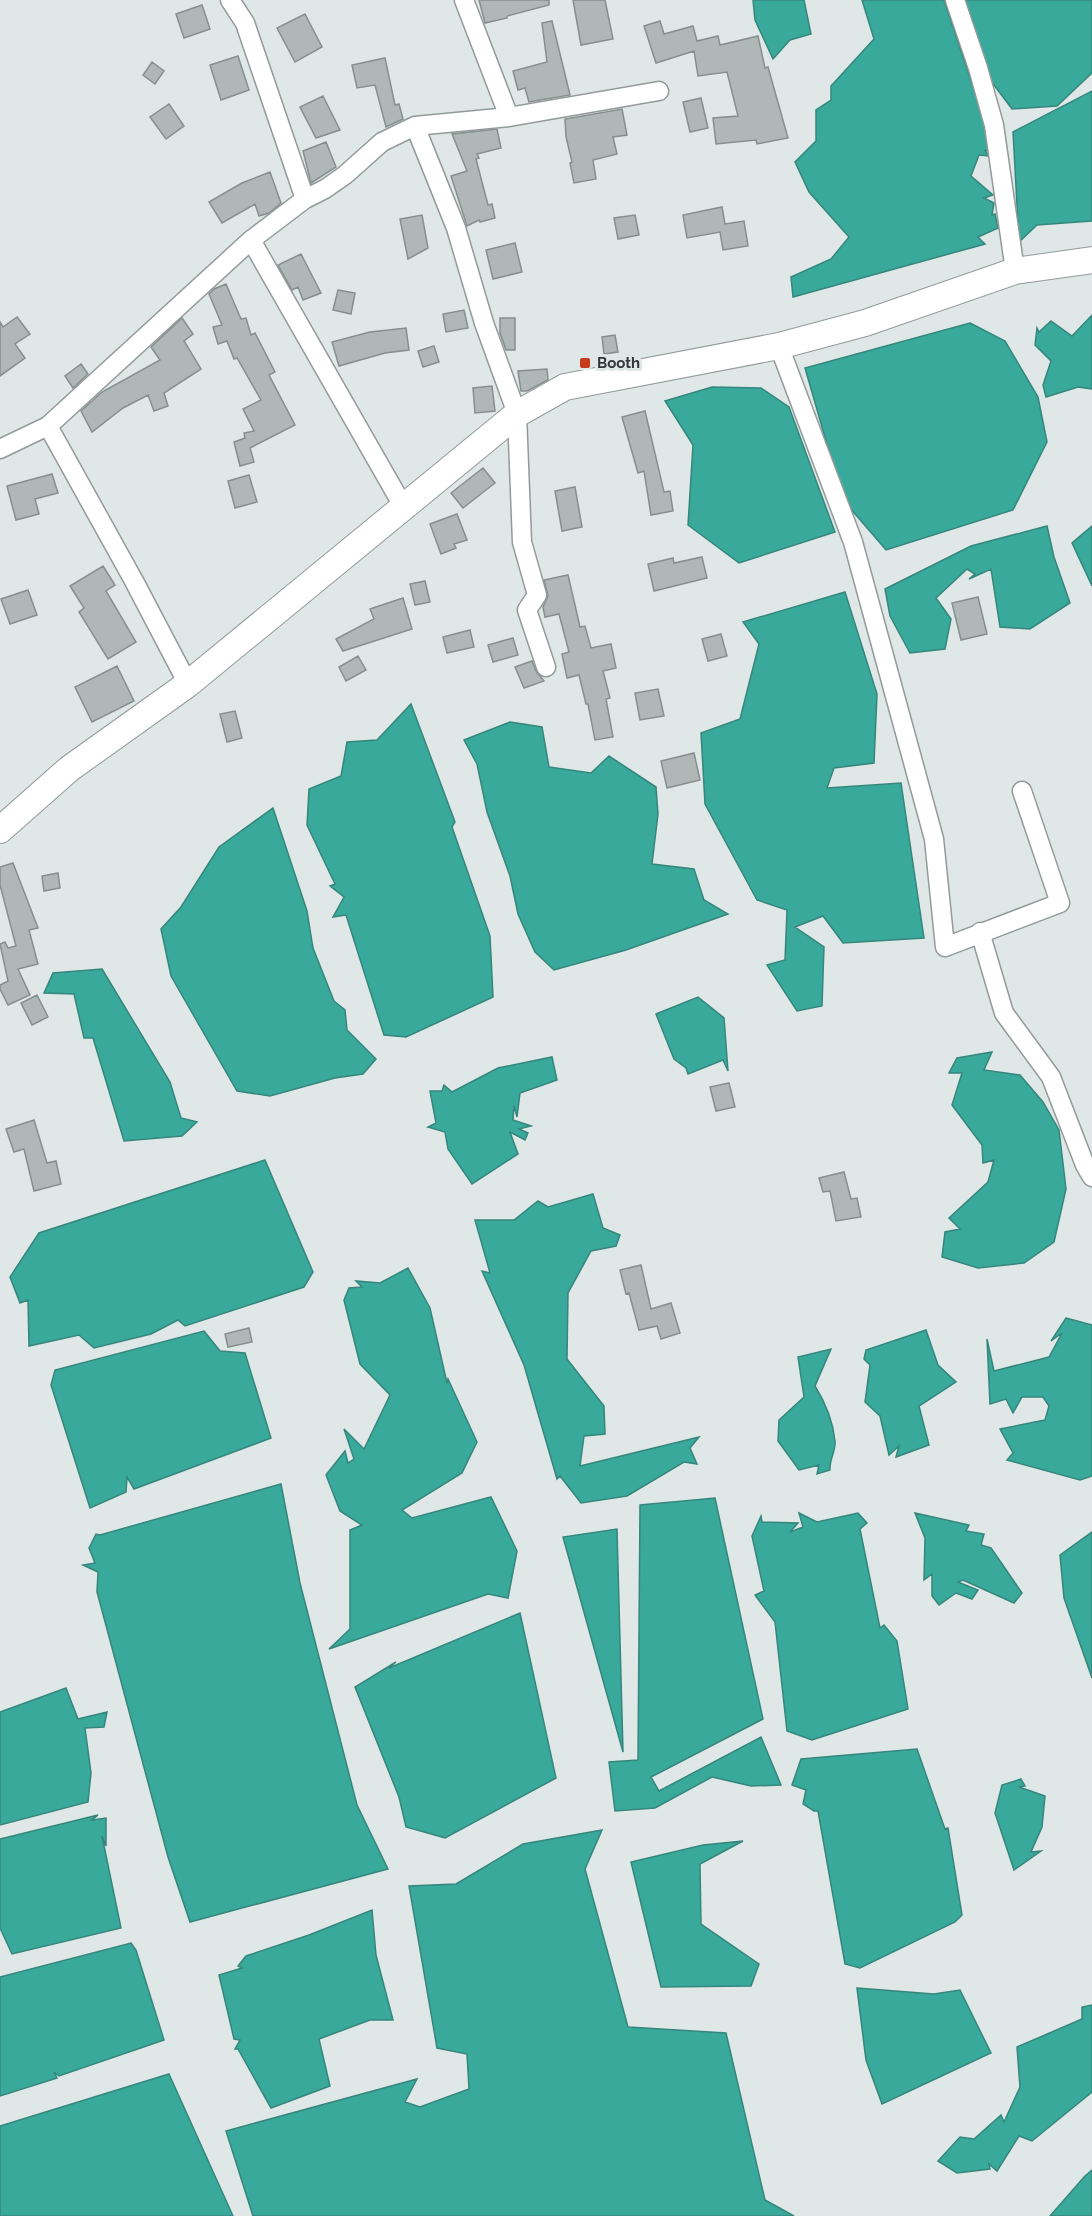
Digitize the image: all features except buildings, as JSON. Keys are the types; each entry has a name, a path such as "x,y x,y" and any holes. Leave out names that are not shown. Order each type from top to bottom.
{"main road":[{"path":"0,830 69,769 188,684 517,414 565,387 779,346 865,323 1015,271 1092,260"}],"street":[{"path":"230,0 246,23 305,199"},
{"path":"464,0 508,117"},
{"path":"955,0 994,125 1015,271"},
{"path":"0,449 48,426 251,240 305,199 345,175 382,142 415,126 508,117 659,92"},
{"path":"415,126 456,228 484,323 517,414 522,542 537,595 527,610 546,667"},
{"path":"251,240 403,506"},
{"path":"779,346 853,542 934,839 945,947 1060,903 1022,791"},
{"path":"48,426 188,684"},
{"path":"980,932 1004,1013 1051,1077 1085,1165 1092,1177"}],"shaded area":[{"path":"753,0 804,0 811,34 790,40 773,59 755,20"},
{"path":"862,0 944,0 994,149 985,151 990,156 979,155 971,176 993,195 984,198 994,203 992,215 995,214 998,228 978,237 985,244 793,297 791,277 831,259 849,237 809,192 795,162 816,141 816,110 831,100 831,86 874,39"},
{"path":"963,0 1092,0 1092,73 1057,106 1012,109 987,76"},
{"path":"1092,91 1092,221 1037,225 1019,242 1013,132"},
{"path":"1092,315 1092,389 1078,387 1046,397 1043,385 1051,361 1035,345 1037,328 1039,332 1051,321 1072,336"},
{"path":"970,323 1005,341 1038,397 1047,442 1013,510 886,550 843,500 805,368"},
{"path":"712,387 761,388 789,407 835,532 739,563 688,525 693,445 665,401"},
{"path":"1047,526 1054,557 1070,603 1030,629 1000,627 991,569 969,579 975,574 967,569 936,598 951,619 945,649 910,653 890,616 885,589 971,546"},
{"path":"1092,526 1092,586 1072,543"},
{"path":"845,592 877,694 874,763 834,768 827,788 901,783 924,938 843,943 823,916 795,927 824,947 822,1006 797,1011 767,965 785,960 787,910 757,900 705,804 701,733 740,719 759,644 743,622"},
{"path":"411,704 455,822 452,827 490,936 493,997 406,1037 384,1035 346,915 333,917 344,897 330,886 335,884 307,825 309,789 341,776 347,742 377,740"},
{"path":"510,722 542,727 549,767 591,773 609,756 656,787 658,814 652,864 694,869 704,900 728,914 626,950 554,970 535,952 518,914 510,876 487,812 477,764 464,740"},
{"path":"273,808 307,911 313,948 334,1001 345,1010 347,1030 376,1059 363,1074 335,1078 270,1096 237,1091 171,976 161,929 181,907 219,847"},
{"path":"102,969 170,1082 181,1118 197,1122 182,1136 124,1141 93,1038 84,1038 74,994 44,993 53,973"},
{"path":"698,997 724,1018 728,1071 723,1060 688,1074 686,1068 674,1059 656,1014"},
{"path":"992,1052 984,1070 1020,1075 1043,1102 1059,1130 1066,1189 1054,1242 1024,1263 978,1268 942,1257 945,1232 960,1229 949,1218 988,1182 994,1160 983,1163 982,1145 952,1105 962,1073 949,1073 957,1058"},
{"path":"552,1057 557,1080 520,1093 517,1117 514,1106 513,1120 531,1126 519,1129 528,1133 525,1140 510,1132 518,1154 472,1184 448,1149 445,1132 428,1127 436,1123 430,1091 442,1091 444,1085 452,1092 498,1068"},
{"path":"265,1160 313,1272 304,1287 185,1326 178,1320 151,1334 94,1348 79,1335 29,1346 28,1300 20,1303 10,1277 39,1233"},
{"path":"593,1194 603,1228 620,1235 616,1246 591,1251 568,1293 567,1359 604,1406 605,1434 584,1436 580,1466 699,1437 690,1448 697,1464 684,1462 627,1496 581,1503 560,1476 557,1479 524,1365 482,1271 490,1273 475,1220 514,1220 538,1201 548,1207"},
{"path":"408,1268 430,1308 447,1383 448,1379 477,1442 462,1473 402,1510 412,1518 491,1497 517,1551 508,1598 488,1594 329,1649 350,1629 350,1530 362,1525 340,1511 326,1475 345,1451 348,1463 354,1459 344,1429 364,1449 390,1395 360,1364 344,1300 349,1288 362,1287 356,1281 380,1283"},
{"path":"1066,1318 1092,1325 1092,1476 1080,1480 1007,1460 1013,1453 1000,1429 1045,1420 1049,1406 1043,1397 1022,1397 1013,1413 1006,1399 990,1404 987,1339 994,1371 1049,1357 1062,1333 1051,1341"},
{"path":"926,1330 938,1365 956,1382 919,1406 929,1445 896,1457 899,1446 889,1455 880,1416 865,1402 870,1365 864,1359 866,1350"},
{"path":"204,1331 220,1351 245,1353 271,1438 134,1489 127,1477 126,1492 90,1508 51,1385 55,1370"},
{"path":"831,1349 815,1386 830,1419 835,1445 830,1470 817,1474 819,1465 799,1470 778,1441 779,1420 804,1397 798,1357"},
{"path":"281,1484 300,1583 357,1805 388,1869 190,1922 168,1857 97,1592 98,1572 83,1565 95,1563 89,1548 96,1534 100,1535"},
{"path":"715,1498 763,1719 651,1777 659,1791 761,1737 781,1785 751,1786 712,1777 655,1808 615,1811 609,1762 638,1760 640,1505"},
{"path":"799,1513 817,1522 858,1513 867,1523 860,1529 880,1628 884,1625 897,1641 908,1709 812,1740 787,1731 775,1622 755,1595 764,1591 752,1536 761,1516 762,1522 798,1523 790,1532 803,1527"},
{"path":"915,1513 969,1525 966,1531 984,1534 981,1545 991,1548 1022,1593 1014,1603 963,1580 958,1582 978,1590 972,1599 956,1593 939,1605 932,1596 932,1574 924,1580 925,1538"},
{"path":"617,1529 623,1752 563,1537"},
{"path":"1092,1532 1092,1678 1064,1598 1060,1555"},
{"path":"520,1613 556,1778 445,1838 406,1827 399,1797 355,1687 396,1662 389,1668"},
{"path":"66,1688 78,1719 107,1712 104,1727 85,1728 91,1773 88,1802 0,1825 0,1712"},
{"path":"917,1749 945,1829 948,1828 962,1915 955,1922 860,1968 845,1964 818,1811 803,1804 806,1790 792,1785 801,1759"},
{"path":"1021,1779 1025,1786 1019,1787 1045,1796 1042,1827 1031,1852 1041,1851 1014,1870 995,1813 1002,1785"},
{"path":"98,1815 92,1820 106,1818 106,1846 102,1836 121,1928 12,1954 0,1928 0,1839"},
{"path":"602,1830 585,1869 628,2027 726,2033 765,2200 794,2216 253,2216 226,2131 417,2079 405,2102 420,2107 469,2089 467,2054 437,2048 409,1886 456,1884 523,1844"},
{"path":"743,1841 700,1864 701,1924 759,1964 751,1986 661,1987 631,1862 703,1845"},
{"path":"372,1910 376,1955 393,2020 370,2020 319,2039 330,2086 271,2108 238,2049 235,2049 240,2040 234,2039 219,1975 242,1968 238,1966 246,1956 309,1935"},
{"path":"131,1943 136,1950 164,2040 59,2076 54,2072 57,2078 0,2096 0,1977"},
{"path":"857,1988 934,1994 960,1990 991,2053 882,2104 866,2060"},
{"path":"1092,2005 1092,2092 1032,2141 1019,2136 997,2171 989,2164 990,2169 957,2173 938,2161 960,2137 974,2139 1001,2115 1004,2122 1020,2087 1017,2047 1082,2019 1082,2007"},
{"path":"169,2074 233,2216 0,2216 0,2126"},
{"path":"1092,2170 1092,2216 1050,2216 1085,2176"}],"place":[{"name":"Booth","path":"585,363"}]}
